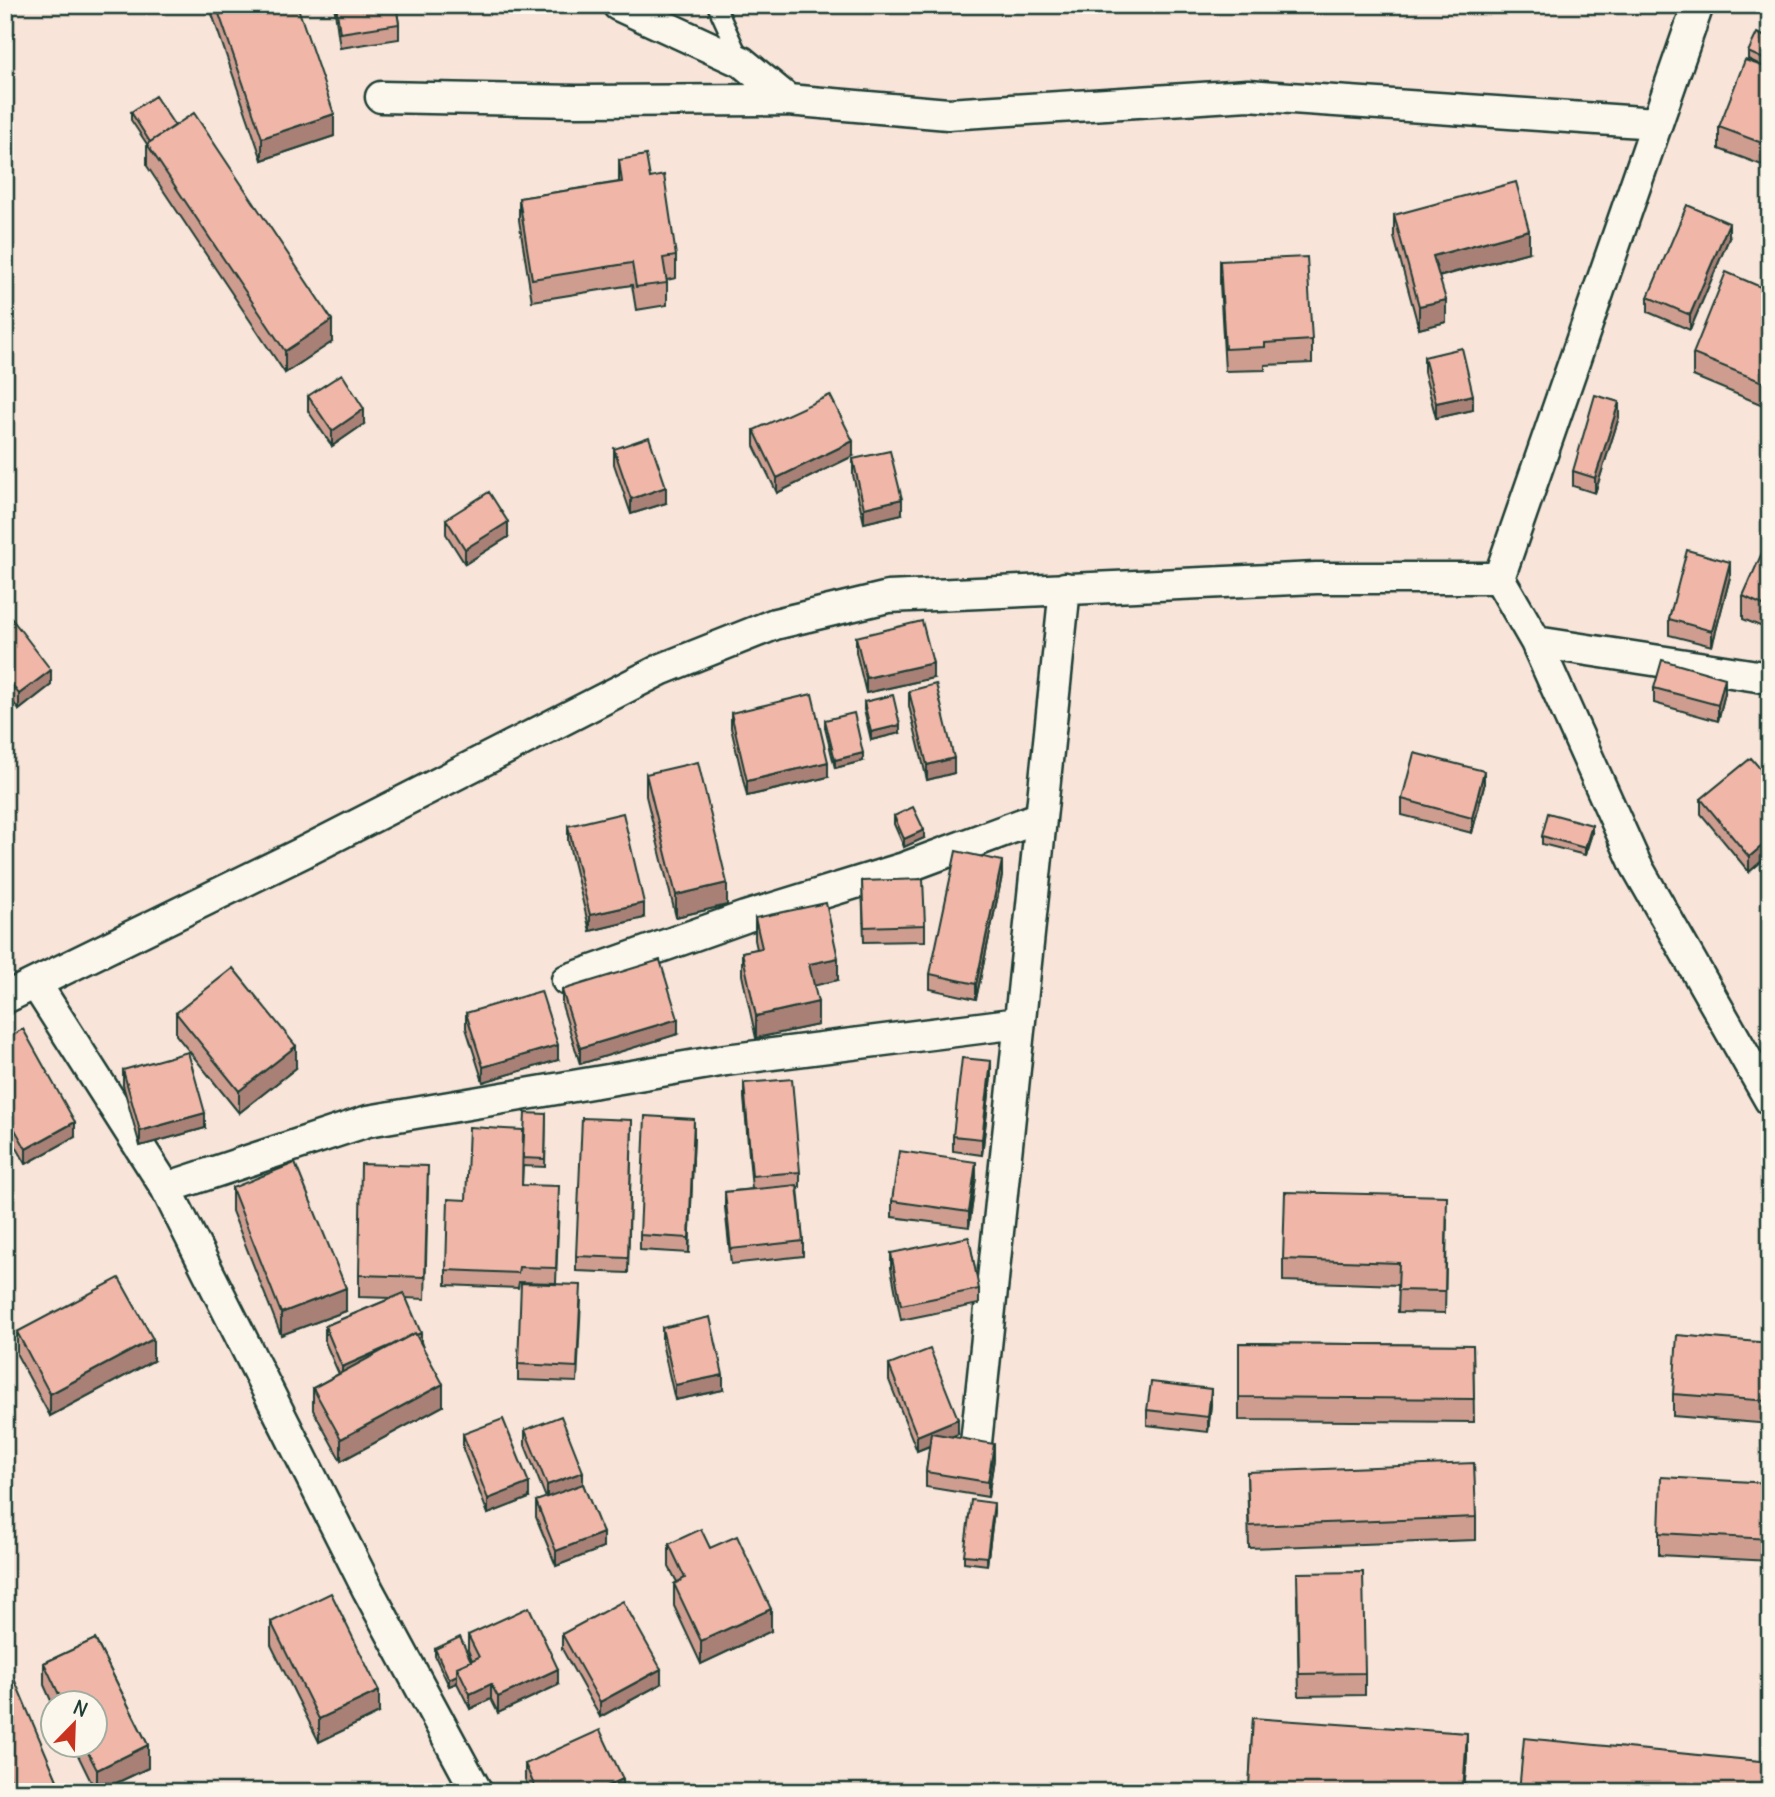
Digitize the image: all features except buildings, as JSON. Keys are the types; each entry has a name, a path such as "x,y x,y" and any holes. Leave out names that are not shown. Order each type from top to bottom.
{"street":[{"path":"618,5 742,62 788,100"},
{"path":"1698,5 1499,578 1536,642 1636,865 1770,1100"},
{"path":"381,97 577,101 788,100 948,114 1248,95 1656,123"},
{"path":"5,999 302,853 662,669 775,624 888,597 1316,578 1499,578"},
{"path":"976,1443 1065,588"},
{"path":"1536,642 1770,678"},
{"path":"567,980 745,917 904,868 1041,817"},
{"path":"36,984 166,1188 368,1590 477,1792"},
{"path":"166,1188 368,1121 726,1060 1019,1023"}],"lane":[{"path":"716,5 742,62"}]}
